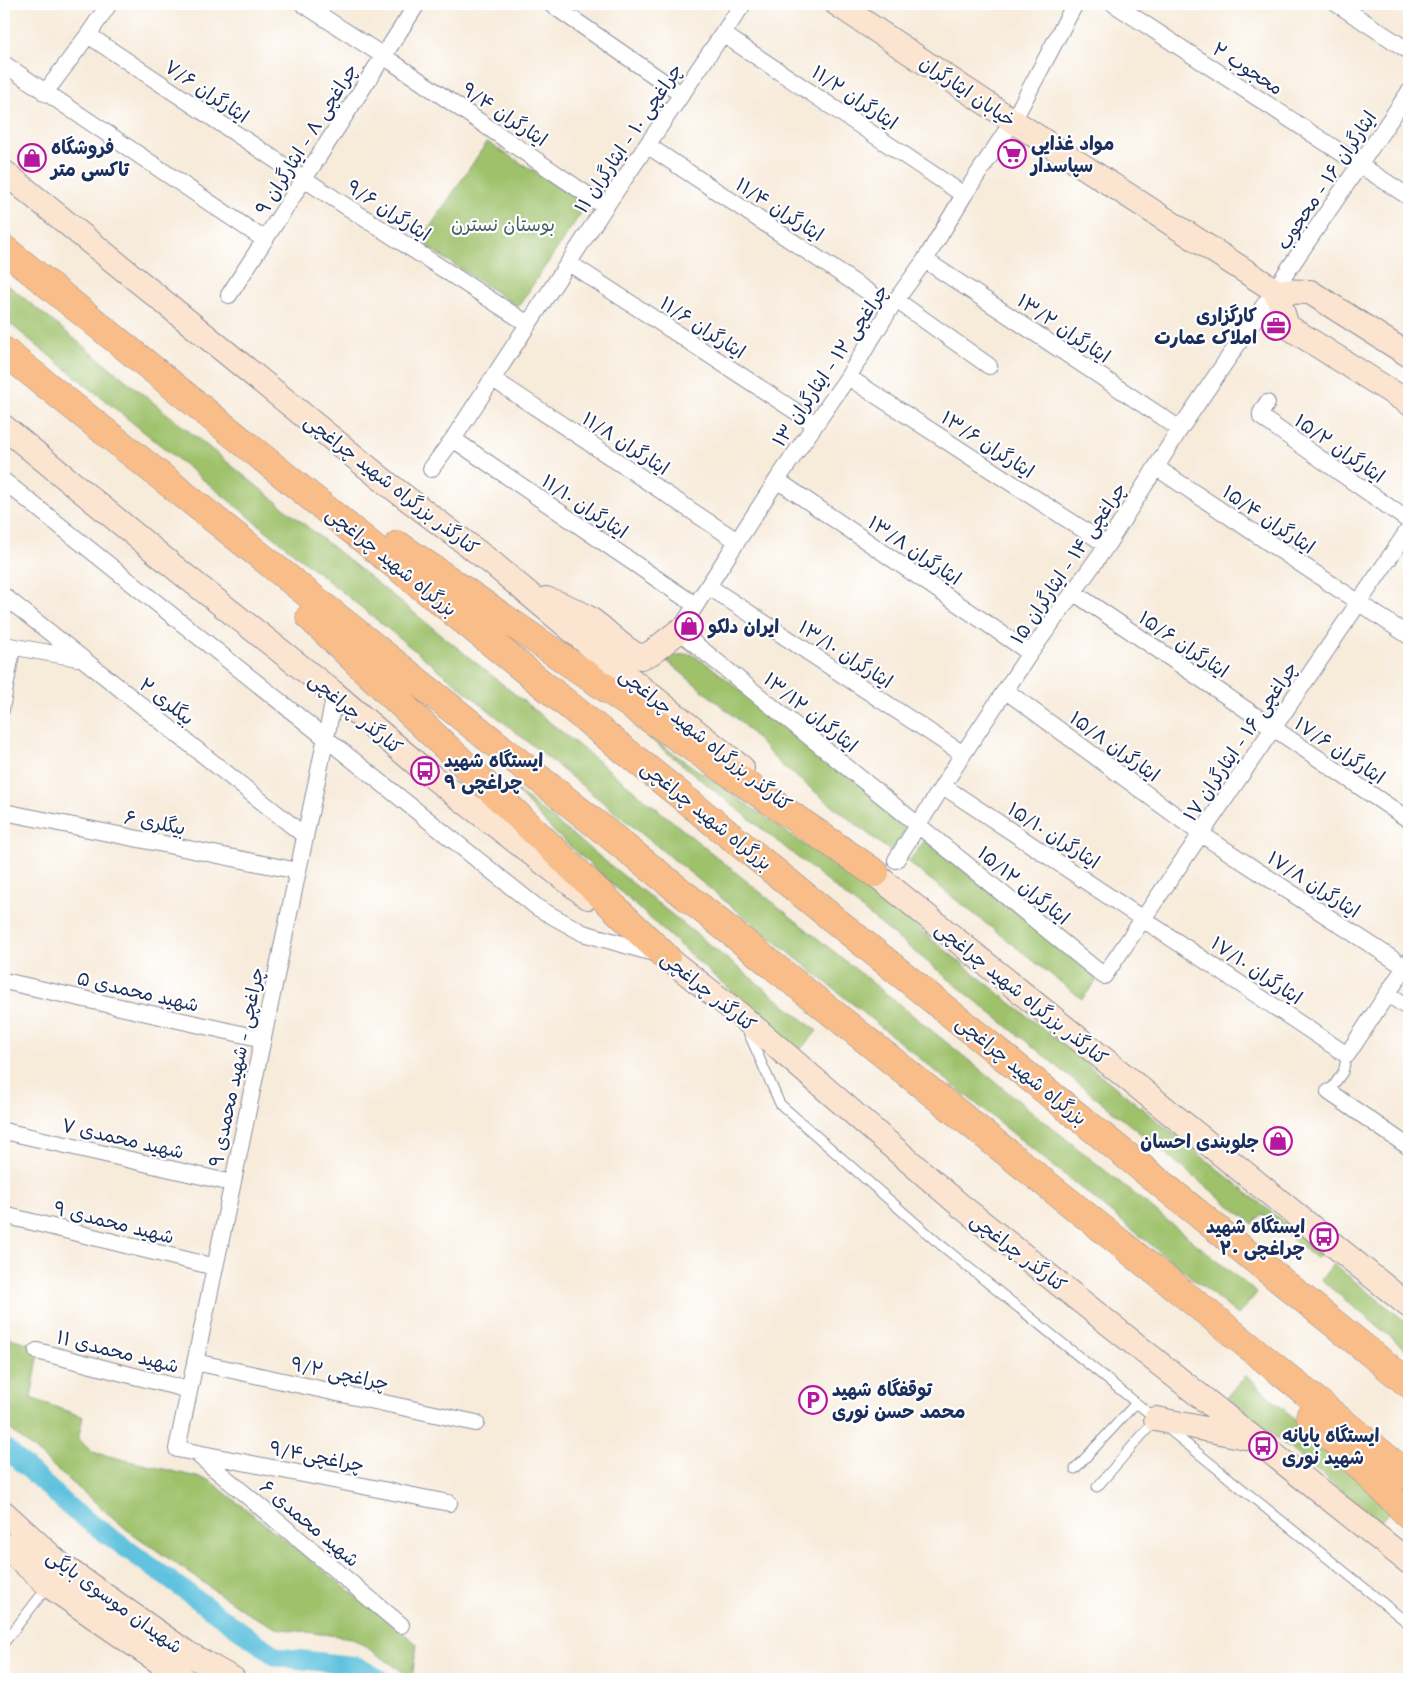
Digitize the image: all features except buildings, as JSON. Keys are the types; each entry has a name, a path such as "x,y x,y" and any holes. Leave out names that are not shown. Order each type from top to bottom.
{"highway":[{"name":"بزرگراه شهید چراغچی","path":"4,249 1409,1384"},
{"path":"4,351 1409,1476"},
{"path":"216,420 885,867"},
{"path":"181,493 666,957"},
{"path":"1208,1314 1409,1515"}],"main road":[{"name":"خیابان ایثارگران","path":"837,4 1013,121 1276,290 1310,292 1409,355"},
{"name":"کنارگذر بزرگراه شهید چراغچی","path":"4,172 388,484 492,563 632,680 885,867 1409,1306"},
{"path":"1276,290 1287,326 1409,403"},
{"name":"کنارگذر چراغچی","path":"4,427 179,571 335,694 425,772 739,1014 961,1206 1409,1562"},
{"path":"528,593 564,606 590,620 631,653 641,657 651,653 679,631"},
{"path":"1156,1419 1253,1438"},
{"name":"شهیدان موسوی بایگی","path":"4,1513 61,1565 187,1653 233,1679"},
{"name":"شهیدان موسوی بایگی","path":"4,1545 48,1585 184,1679"}],"street":[{"path":"45,93 109,4"},
{"name":"ایثارگران ۹/۴","path":"303,4 382,55 605,207"},
{"name":"چراغچی ۸ - ایثارگران ۹","path":"229,295 382,55 417,4"},
{"path":"551,4 680,94"},
{"name":"چراغچی ۱۰ - ایثارگران ۱۱","path":"431,469 493,379 680,94 743,4"},
{"name":"چراغچی ۱۲ - ایثارگران ۱۳","path":"679,631 737,541 848,377 894,304 925,260 964,195 1013,121 1076,4"},
{"name":"محجوب ۲","path":"1114,4 1409,197"},
{"path":"1337,4 1409,51"},
{"name":"ایثارگران ۱۱/۲","path":"723,34 964,195"},
{"name":"ایثارگران ۷/۶","path":"88,35 304,179"},
{"path":"4,64 265,240"},
{"name":"ایثارگران ۱۶ - محجوب","path":"1276,290 1409,92"},
{"name":"ایثارگران ۱۱/۴","path":"647,145 989,366"},
{"name":"ایثارگران ۹/۶","path":"304,179 528,324"},
{"name":"ایثارگران ۱۳/۲","path":"925,260 1180,429"},
{"name":"ایثارگران ۱۱/۶","path":"569,263 815,424"},
{"name":"چراغچی ۱۴ - ایثارگران ۱۵","path":"885,867 918,824 1030,652 1107,545 1180,429 1276,290"},
{"name":"ایثارگران ۱۳/۶","path":"848,377 1107,545"},
{"name":"ایثارگران ۱۱/۸","path":"493,379 737,541"},
{"name":"ایثارگران ۱۵/۲","path":"1267,403 1261,413 1261,417 1409,521"},
{"name":"ایثارگران ۱۱/۱۰","path":"453,439 695,605"},
{"name":"ایثارگران ۱۵/۴","path":"1157,468 1409,636"},
{"name":"ایثارگران ۱۳/۸","path":"778,480 1030,652"},
{"path":"4,481 538,908 583,933 666,957"},
{"name":"چراغچی ۱۶ - ایثارگران ۱۷","path":"1104,976 1409,529"},
{"name":"ایثارگران ۱۳/۱۰","path":"708,586 963,754"},
{"name":"ایثارگران ۱۵/۶","path":"1073,592 1273,729"},
{"name":"بیگلری ۲","path":"4,596 305,836"},
{"name":"ایثارگران ۱۳/۱۲","path":"679,631 918,824"},
{"path":"10,646 80,658"},
{"name":"ایثارگران ۱۵/۸","path":"1006,691 1202,834"},
{"name":"۹ چراغچی - شهید محمدی","path":"177,1449 335,694"},
{"name":"ایثارگران ۱۷/۶","path":"1273,729 1409,820"},
{"name":"ایثارگران ۱۵/۱۰","path":"943,786 1144,918"},
{"name":"بیگلری ۶","path":"4,812 298,871"},
{"name":"ایثارگران ۱۵/۱۲","path":"918,824 1104,976"},
{"name":"ایثارگران ۱۷/۸","path":"1202,834 1407,964"},
{"name":"ایثارگران ۱۷/۱۰","path":"1144,918 1347,1054"},
{"path":"1347,1054 1407,964"},
{"name":"شهید محمدی ۵","path":"4,981 263,1039"},
{"path":"1388,994 1409,1008"},
{"path":"1329,1092 1409,1146"},
{"name":"شهید محمدی ۷","path":"4,1131 232,1183"},
{"name":"شهید محمدی ۹","path":"4,1215 215,1267"},
{"name":"شهید محمدی ۱۱","path":"37,1352 189,1390"},
{"name":"۹/۲ چراغچی","path":"195,1362 476,1423"},
{"name":"۹/۴چراغچی","path":"177,1449 449,1503"},
{"name":"شهید محمدی ۶","path":"194,1452 401,1625"}],"lane":[{"path":"4,712 10,646"},
{"path":"739,1014 780,1104 936,1241 1409,1624"},
{"path":"1329,1092 1343,1072 1347,1054"},
{"path":"1075,1469 1136,1403"},
{"path":"1097,1487 1156,1419"},
{"path":"4,1643 48,1585"}],"green space":[{"name":"بوستان نسترن","path":"487,142 569,193 585,207 518,307 420,242"},
{"path":"4,282 1257,1293 1238,1315 4,319"},
{"path":"691,654 710,666 910,825 891,852 780,764 741,722 667,661 676,655"},
{"path":"633,725 878,896 1322,1253 1317,1259 1262,1214 1253,1224"},
{"path":"514,788 817,1031 797,1053 766,1027 723,984 554,832"},
{"path":"925,840 1099,978 1082,999 908,862"},
{"path":"1333,1264 1409,1324 1409,1352 1321,1280"},
{"path":"4,1336 40,1347 31,1398 83,1417 78,1439 92,1452 209,1480 417,1644 412,1678 353,1638 276,1628 247,1613 126,1529 4,1424"},
{"path":"1246,1375 1350,1470 1390,1511 1380,1522 1227,1398"}],"waterway":[{"path":"4,1447 74,1511 277,1657 357,1666 380,1679"}],"place":[{"name":"مواد غذایی سپاسدار","path":"1012,154"},
{"name":"فروشگاه تاکسی متر","path":"32,158"},
{"name":"کارگزاری املاک عمارت","path":"1276,326"},
{"name":"ایران دلکو","path":"689,626"},
{"name":"ایستگاه شهید چراغچی ۹","path":"425,771"},
{"name":"جلوبندی احسان","path":"1278,1141"},
{"name":"ایستگاه شهید چراغچی ۲۰","path":"1324,1237"},
{"name":"توقفگاه شهید محمد حسن نوری","path":"813,1400"},
{"name":"ایستگاه پایانه شهید نوری","path":"1263,1446"}]}
